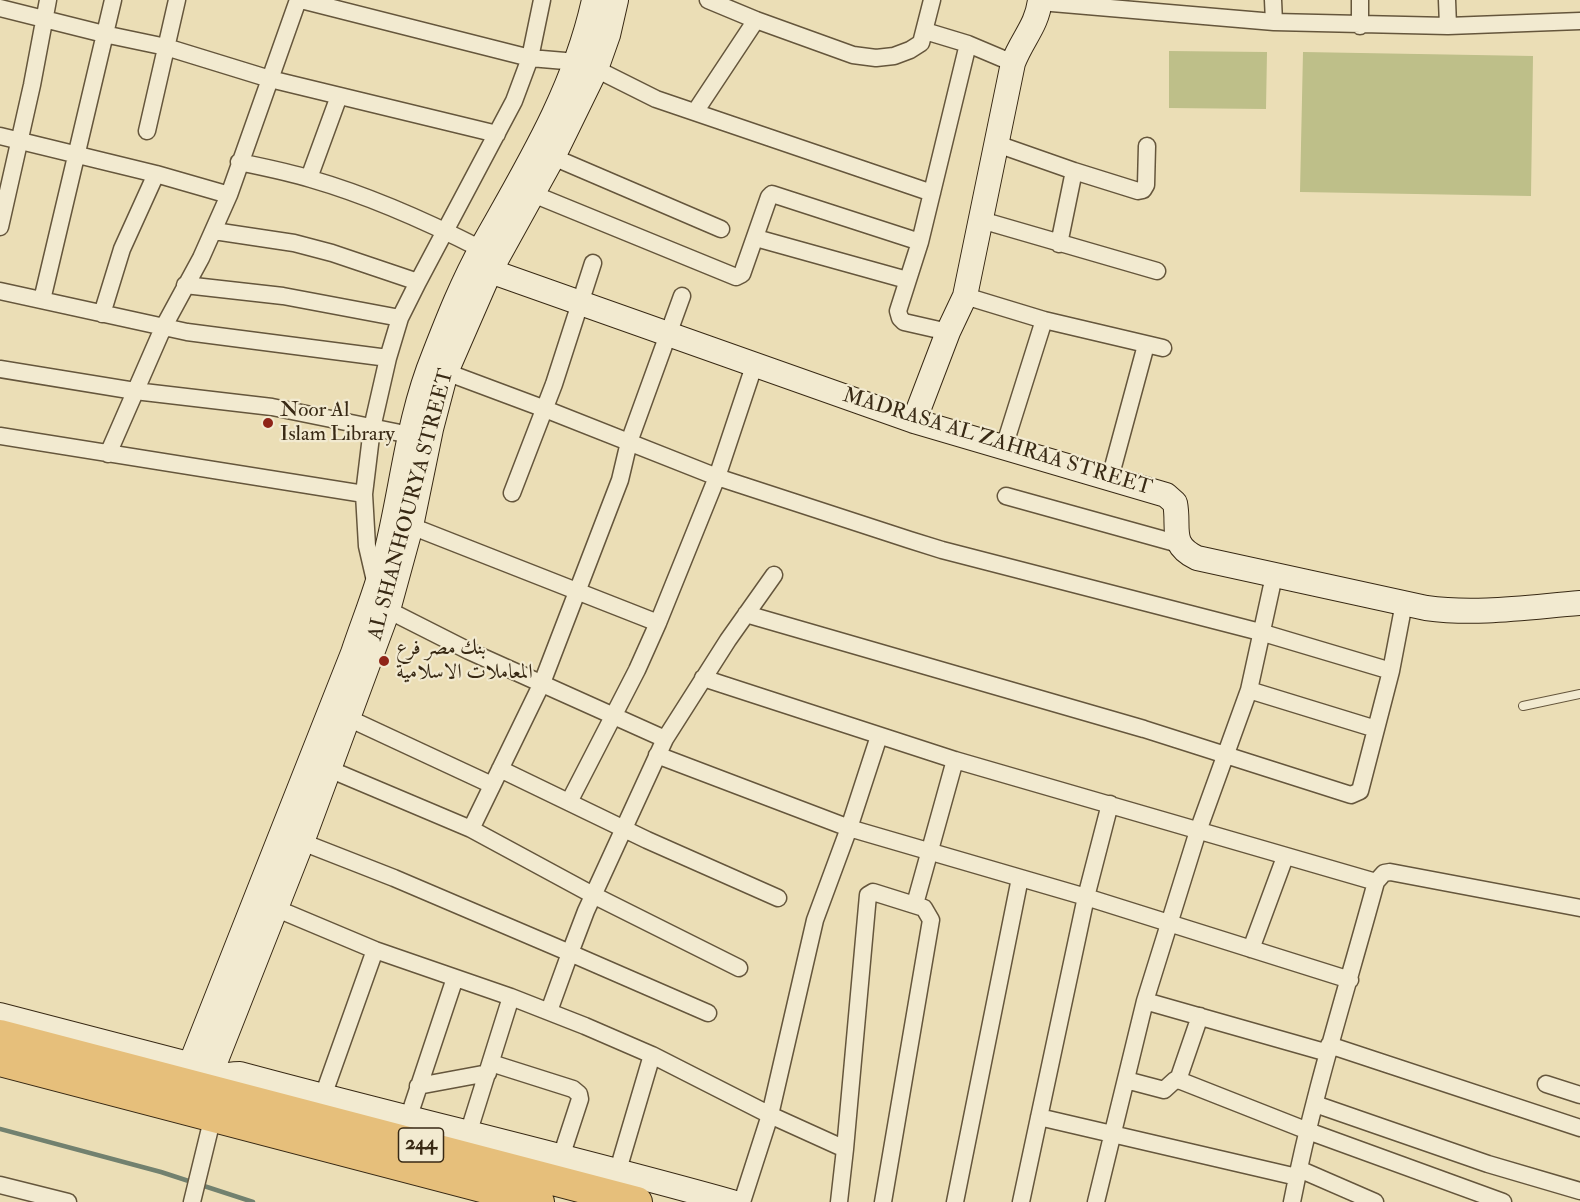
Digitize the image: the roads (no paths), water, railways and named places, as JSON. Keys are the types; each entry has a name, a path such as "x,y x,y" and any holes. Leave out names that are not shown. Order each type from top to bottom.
{"highway":[{"name":"244","path":"0,1035 202,1094 637,1202"},
{"name":"244","path":"0,1061 202,1094 298,1138 538,1202"},
{"path":"202,1094 184,1089 193,1097 278,1118 290,1126 298,1138"}],"street":[{"path":"0,226 48,0"},
{"path":"42,300 112,0"},
{"path":"147,131 177,0"},
{"path":"108,454 163,328 214,231 300,0 530,58 586,66 656,99 932,193"},
{"path":"376,587 367,546 364,494 372,428 387,358 400,318 514,101 530,58 542,0"},
{"name":"AL SHANHOURYA STREET","path":"202,1094 302,842 388,610 411,526 431,429 446,372 490,271 553,157 586,66 594,0"},
{"name":"AL SHANHOURYA STREET","path":"202,1094 376,587 388,547 419,396 434,356 481,249 554,116 608,34 616,0"},
{"path":"708,0 853,55 876,58 894,56 921,43 932,0"},
{"path":"1273,0 1274,22"},
{"path":"1360,0 1360,26"},
{"path":"1447,0 1448,26"},
{"path":"914,421 948,332 965,296 1014,63 1018,51 1036,22 1040,1 1182,7 1274,22 1360,26 1448,26 1580,21"},
{"path":"0,8 165,48 270,79 497,134"},
{"path":"695,112 756,20"},
{"path":"925,30 968,44 1014,63"},
{"path":"948,332 904,322 898,311 920,242 968,44"},
{"path":"309,178 339,96"},
{"path":"0,136 156,174 229,195"},
{"path":"997,144 1138,191 1146,185 1147,146"},
{"path":"553,157 721,229"},
{"path":"239,162 309,178 354,193 446,231 481,249"},
{"path":"1059,244 1074,171"},
{"path":"102,314 122,249 156,174"},
{"path":"533,194 736,277 742,274 769,197 772,195 920,242"},
{"path":"981,220 1157,272"},
{"path":"214,231 313,248 418,282"},
{"path":"756,238 907,280"},
{"path":"512,493 544,409 593,263"},
{"name":"MADRASA AL ZAHRAA STREET","path":"490,271 914,421 1171,498 1176,508 1179,544"},
{"path":"185,285 283,296 400,318"},
{"path":"0,291 163,328 387,358"},
{"path":"471,829 542,683 620,480 629,442 682,296"},
{"path":"965,296 1044,320 1163,348"},
{"path":"1004,447 1044,320"},
{"path":"1110,478 1146,345"},
{"path":"569,802 637,670 658,623 717,477 754,366"},
{"path":"0,369 135,391 272,407 410,435"},
{"path":"446,372 717,477 942,550 1260,632 1391,670"},
{"path":"0,436 364,494"},
{"path":"1006,496 1179,544 1186,553 1197,558 1426,609 1471,612 1580,603"},
{"path":"411,526 658,623"},
{"path":"549,1011 593,895 625,830 665,739 703,678 774,575"},
{"path":"1096,1202 1145,1001 1197,831 1249,690 1274,576"},
{"path":"746,614 1144,729 1352,795 1360,791 1391,670 1404,603"},
{"path":"388,610 470,651 665,739"},
{"path":"703,678 955,760 1376,882"},
{"path":"1249,690 1376,729"},
{"path":"348,718 492,785"},
{"path":"742,1202 770,1115 815,920 849,828 879,736"},
{"path":"657,755 849,828 1086,897 1350,980"},
{"path":"915,904 955,760"},
{"path":"329,769 471,829 593,895 739,968"},
{"path":"500,769 625,830 778,898"},
{"path":"1021,1202 1086,897 1110,804"},
{"path":"302,842 394,878 708,1013"},
{"path":"1251,949 1285,857"},
{"path":"1292,1202 1328,1049 1350,980 1376,882 1384,873 1390,872 1580,908"},
{"path":"955,1202 1020,878"},
{"path":"839,1202 868,895 873,892 924,908 931,920 883,1202"},
{"path":"275,908 375,950 549,1011 652,1055 770,1115 845,1149"},
{"path":"322,1096 375,950"},
{"path":"408,1119 455,978"},
{"path":"468,1134 511,998"},
{"path":"1145,1001 1328,1049 1580,1128"},
{"path":"0,1015 202,1094"},
{"path":"1179,1080 1200,1016"},
{"path":"618,1170 652,1055"},
{"path":"418,1086 490,1068 573,1089 579,1094 580,1099 561,1157"},
{"path":"192,1201 202,1094 215,1079 227,1074 240,1074 408,1119 618,1170 732,1202"},
{"path":"1126,1080 1164,1090 1175,1080 1179,1080 1308,1131 1503,1202"},
{"path":"1546,1084 1580,1095"},
{"path":"1315,1104 1488,1164 1580,1191"},
{"path":"1039,1117 1113,1136 1298,1173 1375,1202"},
{"path":"0,1185 69,1202"}],"lane":[{"path":"1523,706 1580,694"}],"waterway":[{"path":"0,1129 161,1172 253,1202"}],"place":[{"name":"Noor Al Islam Library","path":"268,423"},
{"name":"بنك مصر فرع المعاملات الاسلامية","path":"384,661"}]}
